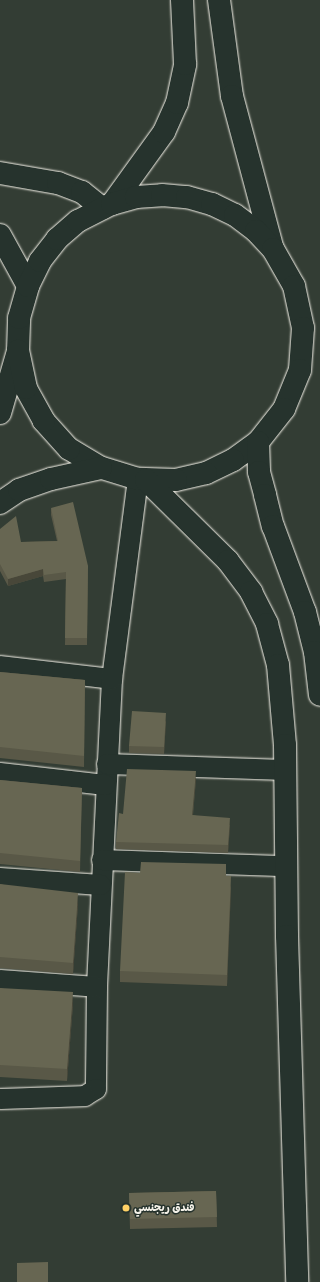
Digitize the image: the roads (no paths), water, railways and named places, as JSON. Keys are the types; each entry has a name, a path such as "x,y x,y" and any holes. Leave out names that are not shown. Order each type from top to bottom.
{"main road":[{"path":"107,206 164,132 177,103 185,64 182,0"},
{"path":"218,0 232,96 273,249 294,286 303,328 300,370 284,409 258,442 233,460 206,473 176,480 142,480 101,468 69,449 44,421 26,388 18,352 19,318 28,286 40,261 57,239 78,221 107,206 136,197 162,195 187,197 212,204 240,219 273,249"},
{"path":"0,172 58,183 82,192 107,206"},
{"path":"0,235 28,286"},
{"path":"0,413 18,352"},
{"path":"258,442 259,472 273,526 305,612 315,652 320,695"},
{"path":"0,503 19,490 51,479 101,468"},
{"path":"142,480 228,561 251,592 267,624 278,665 282,698 285,770 297,1282"}],"street":[{"path":"0,1099 85,1096 96,1089 97,987 106,764 112,679 142,480"},
{"path":"0,666 112,679"},
{"path":"106,764 285,770"},
{"path":"0,773 105,785"},
{"path":"102,860 287,866"},
{"path":"0,878 101,885"},
{"path":"0,980 97,987"}],"place":[{"name":"فندق ريجنسي","path":"126,1208"}]}
